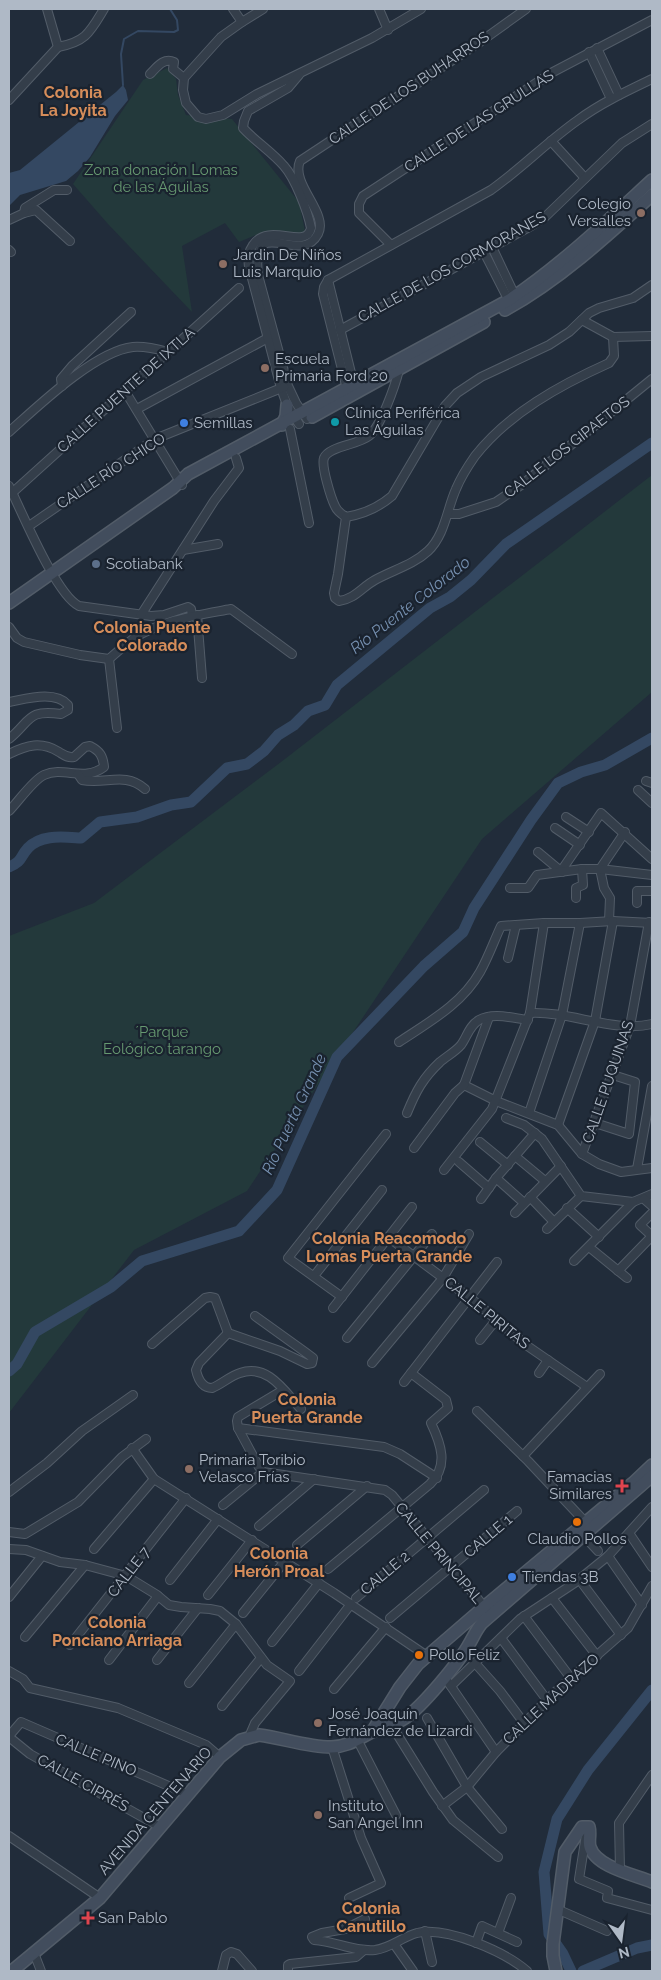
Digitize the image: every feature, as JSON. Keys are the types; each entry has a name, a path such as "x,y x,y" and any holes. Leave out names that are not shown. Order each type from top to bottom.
{"main road":[{"path":"513,301 586,241 652,180"},
{"path":"178,485 188,474 296,421 513,301 599,244 652,195"},
{"path":"9,603 178,485 236,458 350,387 397,366"},
{"path":"287,405 286,416 296,421"},
{"path":"588,1529 652,1465"},
{"path":"372,1732 400,1686 427,1656 472,1626 652,1476"},
{"path":"249,1737 268,1736 332,1747 358,1741 372,1732 392,1726 411,1714 447,1682 469,1645 472,1626"},
{"name":"AVENIDA CENTENARIO","path":"12,1971 100,1898 219,1758 241,1740 249,1737"},
{"path":"556,1971 553,1944 565,1852 582,1827 587,1827 590,1830 590,1848 595,1857 604,1863 652,1882"}],"street":[{"path":"46,9 58,47"},
{"path":"9,100 58,47 80,41 88,34 104,9"},
{"path":"234,9 242,22"},
{"path":"263,9 221,37 184,78 183,90 186,103 198,117 206,119 223,115 257,94 388,30 421,9"},
{"path":"379,9 388,30"},
{"name":"CALLE DE LOS BUHARROS","path":"284,387 256,260 262,245 269,242 299,247 307,245 317,236 319,219 297,170 300,161 480,42 526,9"},
{"name":"CALLE DE LAS GRULLAS","path":"391,245 359,213 359,204 363,196 553,72 652,20"},
{"path":"597,48 619,95"},
{"path":"589,52 611,99"},
{"path":"150,74 163,62 170,60 174,62 173,69 184,78"},
{"path":"287,405 284,387 266,339 249,267 248,252 257,239 262,236 272,234 300,238 306,236 311,228 294,184 284,167 243,128 248,111 288,88 299,75"},
{"path":"350,387 322,294 328,280 491,190 516,173 551,141 579,119 611,99 652,79"},
{"name":"CALLE DE LOS CORMORANES","path":"340,330 546,216 622,143 652,124"},
{"path":"551,141 585,178"},
{"path":"24,213 25,208 54,190 67,190"},
{"path":"9,220 36,210 70,241"},
{"path":"492,247 513,301"},
{"path":"484,252 513,301"},
{"path":"328,280 340,330 350,387"},
{"path":"346,517 368,512 381,506 392,496 445,406 457,393 481,377 549,345 599,308 633,298 652,285"},
{"name":"CALLE PUENTE DE IXTLA","path":"10,490 125,391 239,288"},
{"path":"62,386 61,379 72,366 130,312"},
{"path":"582,320 613,337 652,336"},
{"path":"346,517 334,593 335,598 339,600 354,597 374,580 415,561 430,550 437,540 463,474 475,456 509,420 535,403 609,363 614,356 613,337"},
{"path":"137,409 266,339"},
{"path":"9,432 62,386 88,368 131,347 160,349 168,352"},
{"path":"346,517 335,508 330,495 324,464 325,457 332,450 357,443 370,436 388,403 397,366"},
{"name":"CALLE LOS GIPAETOS","path":"448,514 459,514 496,502 524,483 652,379"},
{"path":"284,387 296,403 296,421 309,523"},
{"name":"CALLE RÍO CHICO","path":"29,526 155,439 284,387"},
{"path":"125,391 155,439 178,485"},
{"path":"141,615 214,501 238,468 236,458"},
{"path":"10,490 52,573 69,598 79,606 157,616 188,608 191,609 194,616 202,678"},
{"path":"183,550 218,544"},
{"path":"9,627 16,638 24,642 80,655 108,659 135,638 160,626 194,616 231,609 292,654"},
{"path":"108,659 117,728"},
{"path":"9,702 54,697 64,700 68,704 68,710 61,714 48,712 36,714 28,719 9,739"},
{"path":"9,754 21,747 37,744 46,745 68,758 74,758 85,747 90,746 98,750 103,757 104,767 98,772 86,775 66,772 45,774 33,782 24,796 9,811"},
{"path":"78,774 82,780 92,782 135,780 145,788"},
{"path":"638,790 652,803"},
{"path":"561,871 601,812 652,859"},
{"path":"566,817 588,832"},
{"path":"555,828 580,845"},
{"path":"558,1126 595,1021 611,921 610,898 602,884 600,869 624,832"},
{"path":"538,852 561,871"},
{"path":"576,898 576,888 583,885 582,869"},
{"path":"510,888 528,888 536,875 582,869 600,869 652,875"},
{"path":"637,903 638,891 652,891"},
{"path":"399,1042 444,1013 462,996 480,973 501,926 611,921 650,923"},
{"path":"444,1170 486,1117 496,1101 529,1016 544,923"},
{"path":"529,1113 562,1015 580,923"},
{"name":"CALLE PUQUINAS","path":"582,1154 630,1026 650,923"},
{"path":"508,958 516,925"},
{"path":"407,1113 418,1088 426,1076 456,1050 471,1027 479,1020 497,1015 562,1015 636,1027 652,1024"},
{"path":"414,1148 455,1093 464,1085 489,1017"},
{"path":"595,1123 629,1134 635,1082 613,1075"},
{"path":"464,1085 496,1101 558,1126 582,1154 599,1164 621,1172 652,1168"},
{"path":"637,1169 652,1086"},
{"path":"506,1118 524,1125 542,1139 581,1196"},
{"path":"481,1199 496,1178 535,1133"},
{"path":"342,1297 288,1258 386,1134"},
{"path":"480,1142 508,1165"},
{"path":"515,1156 545,1181"},
{"path":"459,1162 489,1188"},
{"path":"515,1213 561,1166"},
{"path":"496,1178 554,1222"},
{"path":"314,1276 382,1190"},
{"path":"547,1229 581,1196 633,1202 644,1199 652,1194"},
{"path":"644,1199 652,1206"},
{"path":"574,1261 633,1202"},
{"path":"333,1308 412,1207"},
{"path":"568,1208 599,1237"},
{"path":"618,1270 652,1236 640,1226 652,1213"},
{"path":"347,1338 432,1234"},
{"path":"372,1363 443,1278 469,1234"},
{"name":"CALLE PIRITAS","path":"388,1237 469,1298 526,1345 587,1387"},
{"path":"589,1247 627,1278"},
{"path":"404,1382 496,1262"},
{"path":"152,1344 205,1298 210,1297 215,1298 228,1333"},
{"path":"228,1333 280,1351 307,1364 312,1362 313,1358 255,1316"},
{"path":"480,1340 496,1320"},
{"path":"228,1333 199,1363 196,1370 202,1384 207,1388 212,1388 235,1375 252,1370 275,1379 301,1409"},
{"path":"539,1373 548,1360"},
{"path":"328,1569 401,1506 437,1478 442,1467 440,1442 431,1423 448,1408 448,1404 446,1400 411,1373"},
{"path":"522,1456 600,1374"},
{"path":"223,1505 264,1472 259,1467 238,1428 238,1417 283,1390"},
{"path":"9,1492 82,1431 133,1395"},
{"path":"476,1411 522,1456 588,1529 598,1551"},
{"path":"238,1428 384,1447 400,1454 437,1478"},
{"path":"9,1532 26,1534 78,1502 132,1448 146,1438"},
{"path":"132,1448 154,1479 320,1584 353,1601 427,1656"},
{"name":"CALLE PRINCIPAL","path":"264,1472 385,1490 392,1495 488,1611"},
{"path":"94,1549 154,1479"},
{"path":"259,1526 314,1479"},
{"path":"297,1545 367,1486"},
{"name":"CALLE 2","path":"299,1671 353,1601 484,1490"},
{"name":"CALLE 7","path":"70,1645 186,1498"},
{"path":"496,1752 447,1682 475,1663 524,1616 579,1579 608,1556 652,1509"},
{"name":"CALLE 1","path":"390,1618 517,1512"},
{"path":"170,1580 218,1519"},
{"path":"629,1533 652,1567"},
{"path":"208,1595 252,1540"},
{"path":"9,1549 26,1550 60,1562 85,1565 126,1576 169,1605 210,1608 220,1612 236,1624 260,1658 290,1681 255,1723 249,1737"},
{"path":"9,1597 42,1556"},
{"path":"608,1556 642,1605"},
{"path":"243,1613 285,1561"},
{"path":"26,1637 85,1565"},
{"path":"579,1579 621,1635"},
{"path":"272,1642 320,1584"},
{"name":"CALLE MADRAZO","path":"442,1806 467,1787 496,1752 570,1677 628,1628 652,1586"},
{"path":"108,1660 158,1596"},
{"path":"552,1598 597,1656"},
{"path":"157,1660 198,1608"},
{"path":"524,1616 570,1677"},
{"path":"190,1682 236,1624"},
{"path":"334,1689 386,1627"},
{"path":"501,1638 547,1700"},
{"path":"222,1706 260,1658"},
{"path":"475,1663 500,1690 524,1723"},
{"path":"9,1671 23,1680 30,1688 118,1708 206,1745 219,1758"},
{"path":"427,1718 467,1787 502,1829"},
{"name":"CALLE PINO","path":"9,1736 21,1722 187,1794"},
{"path":"392,1726 442,1806 453,1820 498,1857"},
{"name":"CALLE CIPRÉS","path":"9,1736 30,1754 160,1827"},
{"path":"358,1741 396,1815"},
{"path":"332,1747 361,1838 381,1883 349,1898"},
{"path":"620,1870 619,1823 652,1776"},
{"path":"587,1827 579,1879 608,1892 607,1898 652,1910"},
{"path":"9,1836 100,1898"},
{"path":"498,1933 511,1898"},
{"path":"558,1914 607,1931"},
{"path":"361,1953 326,1940 314,1940 312,1937 322,1933 345,1929 365,1919"},
{"path":"476,1943 482,1926 517,1942"},
{"path":"288,1971 288,1965 290,1964 375,1950 425,1931 456,1935 518,1963 527,1971"},
{"path":"425,1931 432,1962"},
{"path":"394,1944 413,1971"},
{"path":"222,1971 226,1955 231,1952 237,1954 252,1971"},
{"path":"34,1953 41,1971"}],"green space":[{"name":"Zona donación Lomas de las Águilas","path":"167,68 176,79 178,95 186,115 232,119 299,202 306,236 256,235 239,242 225,223 182,246 192,312 108,224 73,184 143,80"},
{"name":"´Parque Eológico tarango","path":"652,475 652,692 482,839 247,1191 134,1250 9,1413 9,936 94,903 281,762"}],"water":[{"path":"123,85 128,100 115,116 90,157 78,171 66,181 20,195 9,206 9,173 20,170"}],"waterway":[{"path":"123,85 121,54 124,39 138,31 174,32 178,30 177,20 170,9"},
{"name":"Río Puente Colorado","path":"9,867 19,861 28,848 39,840 53,837 81,838 100,822 137,817 171,805 191,802 227,768 247,764 264,751 278,735 294,725 308,711 325,705 337,685 430,608 450,597 471,580 506,544 652,443"},
{"name":"Río Puerta Grande","path":"9,1371 17,1364 35,1332 111,1287 142,1261 239,1231 277,1190 337,1057 424,966 463,932 474,908 531,820 558,783 581,772 605,765 652,738"},
{"path":"571,1971 563,1954 549,1934 544,1872 557,1819 588,1770 652,1690"},
{"path":"583,1971 637,1948 652,1945"}],"place":[{"name":"Colegio Versalles","path":"641,213"},
{"name":"Jardin De Niños Luis Marquio","path":"223,264"},
{"name":"Escuela Primaria Ford 20","path":"265,368"},
{"name":"Clínica Periférica Las Águilas","path":"335,422"},
{"name":"Semillas","path":"184,423"},
{"name":"Scotiabank","path":"96,564"},
{"name":"Primaria Toribio Velasco Frías","path":"189,1469"},
{"name":"Famacias Similares","path":"622,1486"},
{"name":"Claudio Pollos","path":"577,1522"},
{"name":"Tiendas 3B","path":"512,1577"},
{"name":"Pollo Feliz","path":"419,1655"},
{"name":"José Joaquín Fernández de Lizardi","path":"318,1723"},
{"name":"Instituto San Angel Inn","path":"318,1815"},
{"name":"San Pablo","path":"88,1918"}],"district":[{"name":"Colonia La Joyita","path":"73,101"},
{"name":"Colonia Puente Colorado","path":"152,636"},
{"name":"Colonia Reacomodo Lomas Puerta Grande","path":"389,1247"},
{"name":"Colonia Puerta Grande","path":"307,1408"},
{"name":"Colonia Herón Proal","path":"279,1562"},
{"name":"Colonia Ponciano Arriaga","path":"117,1631"},
{"name":"Colonia Canutillo","path":"371,1917"}]}
